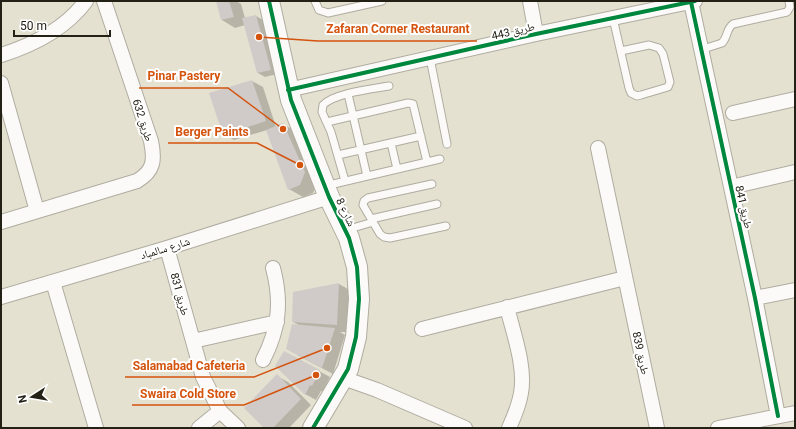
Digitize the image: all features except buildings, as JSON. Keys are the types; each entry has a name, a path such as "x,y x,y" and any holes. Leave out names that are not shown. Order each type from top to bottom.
{"street":[{"path":"1,55 42,38 64,23 86,1"},
{"name":"طريق 632","path":"1,222 137,181 150,170 153,150 104,1"},
{"name":"شارع 8","path":"269,1 288,90 310,151 327,192 346,230 357,267 360,299 356,337 348,369 312,428"},
{"path":"530,1 536,34"},
{"name":"طريق 443","path":"288,90 536,34 693,2"},
{"name":"طريق 841","path":"693,2 700,50 756,298 778,416"},
{"path":"1,83 37,211"},
{"path":"733,113 795,99"},
{"name":"طريق 839","path":"598,148 657,428"},
{"name":"طريق 841","path":"731,187 795,172"},
{"name":"شارع سالمباد","path":"1,297 167,248 327,192"},
{"name":"طريق 831","path":"167,248 203,377 220,411 238,428"},
{"path":"263,360 269,348 277,322 279,304 273,268"},
{"path":"422,329 625,278"},
{"path":"53,282 96,428"},
{"path":"756,298 795,290"},
{"path":"508,307 522,372 521,392 516,411 509,428"},
{"path":"192,341 277,322"},
{"path":"343,378 397,398 464,428"},
{"path":"199,428 220,411"},
{"path":"718,428 795,413"}],"lane":[{"path":"315,1 319,10 328,13 382,1"},
{"path":"700,50 722,44 728,28 732,24 787,12 790,8 789,1"},
{"path":"613,18 631,93 637,96 668,87 670,82 663,54 659,48 649,45 621,51"},
{"path":"430,58 447,144"},
{"path":"345,181 331,132 322,112 323,105 332,99 348,94 389,86"},
{"path":"348,94 367,176"},
{"path":"327,122 411,103 414,106 427,162"},
{"path":"338,155 421,136"},
{"path":"391,143 397,169"},
{"path":"327,192 345,181 440,159"},
{"path":"432,184 366,199 363,205 380,234 384,238 446,226"},
{"path":"346,230 372,221 437,204"}],"cycle path":[{"path":"269,1 291,100 329,197 349,238 357,267 359,299 356,337 348,369 313,428"},
{"path":"288,90 536,34 695,1"},
{"path":"691,2 755,298 778,416"}],"place":[{"name":"Zafaran Corner Restaurant","path":"259,37"},
{"name":"Pinar Pastery","path":"283,129"},
{"name":"Berger Paints","path":"300,165"},
{"name":"Salamabad Cafeteria","path":"327,348"},
{"name":"Swaira Cold Store","path":"316,375"}]}
